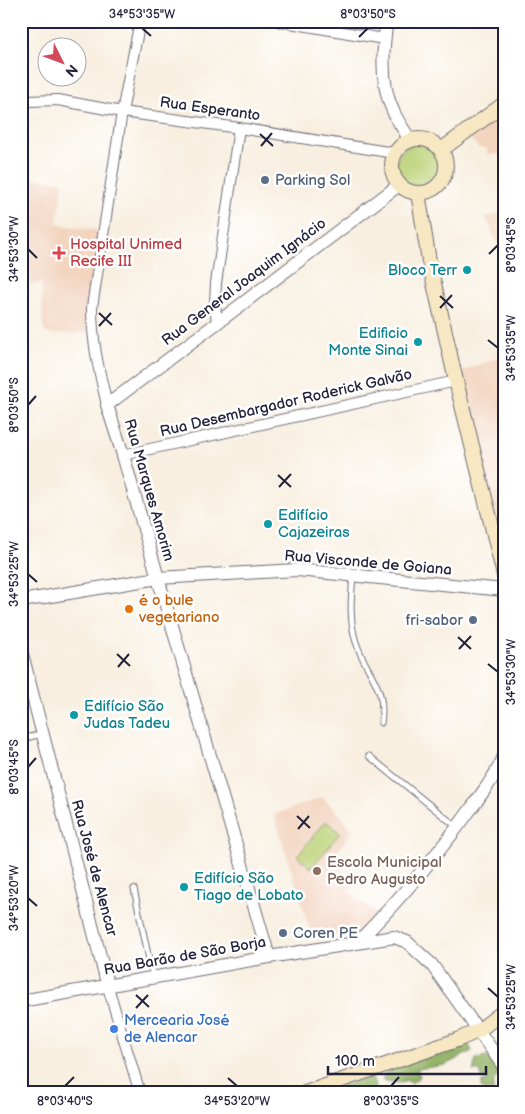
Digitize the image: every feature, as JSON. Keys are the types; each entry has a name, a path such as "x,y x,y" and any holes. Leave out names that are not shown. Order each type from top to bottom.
{"main road":[{"path":"441,150 504,104"},
{"path":"418,138 427,140 441,150 446,166 444,174 440,182 427,192 418,193 404,189 392,173 394,153 410,140 418,138"},
{"path":"418,193 429,261 456,381 504,575"},
{"path":"305,1093 457,1040 478,1031 504,1011"}],"street":[{"name":"Rua Marques Amorim","path":"140,21 122,112 92,307 92,331 95,354 107,405 269,957"},
{"path":"278,21 310,24 384,39"},
{"path":"387,21 384,39 384,81 394,113 410,140"},
{"name":"Rua Esperanto","path":"21,103 58,100 122,112 239,128 394,153"},
{"path":"217,323 215,304 216,283 239,128"},
{"name":"Rua General Joaquim Ignácio","path":"107,405 399,184"},
{"name":"Rua Desembargador Roderick Galvão","path":"123,455 456,381"},
{"name":"Rua Visconde de Goiana","path":"21,601 158,578 297,570 504,590"},
{"name":"Rua José de Alencar","path":"21,650 108,987 140,1093"},
{"path":"357,943 383,916 458,827 496,773 504,756"},
{"name":"Rua Barão de São Borja","path":"21,1001 394,937 407,942 432,964 443,977 504,1067"}],"lane":[{"path":"353,576 350,608 352,627 356,643 379,688 383,712 381,723"},
{"path":"21,739 43,733"},
{"path":"369,756 458,827"},
{"path":"134,889 153,978"}],"shaded area":[{"path":"504,104 504,155 487,154 487,148 478,148 466,132"},
{"name":"Hospital Unimed Recife III","path":"21,177 63,182 57,224 100,231 88,304 87,333 51,334 45,332 43,326 42,284 21,284"},
{"path":"504,212 504,264 502,252 485,217"},
{"path":"504,355 504,575 454,375"},
{"name":"Escola Municipal Pedro Augusto","path":"323,797 353,830 330,862 354,880 347,891 377,914 363,932 313,940 274,815"}],"green space":[{"path":"422,144 430,147 436,153 439,165 436,177 430,183 414,186 406,183 400,177 397,161 400,153 406,147"},
{"path":"326,821 340,833 311,868 297,856"},
{"path":"466,1039 472,1051 445,1065 417,1069 420,1077 411,1083 406,1080 399,1083 382,1080 387,1071"},
{"path":"487,1057 495,1060 502,1071 494,1080 493,1091 481,1088 482,1082 488,1079 482,1078 480,1071 473,1071 476,1059"},
{"path":"372,1076 376,1089 364,1093 363,1089 358,1091 359,1093 330,1093 332,1089"}],"place":[{"name":"Parking Sol","path":"265,180"},
{"name":"Hospital Unimed Recife III","path":"59,253"},
{"name":"Bloco Terr","path":"467,270"},
{"name":"Edificio Monte Sinai","path":"418,342"},
{"name":"Edifício Cajazeiras","path":"268,524"},
{"name":"é o bule vegetariano","path":"129,609"},
{"name":"fri-sabor","path":"473,620"},
{"name":"Edifício São Judas Tadeu","path":"74,715"},
{"name":"Escola Municipal Pedro Augusto","path":"317,871"},
{"name":"Edifício São Tiago de Lobato","path":"184,887"},
{"name":"Coren PE","path":"283,933"},
{"name":"Mercearia José de Alencar","path":"114,1029"}]}
